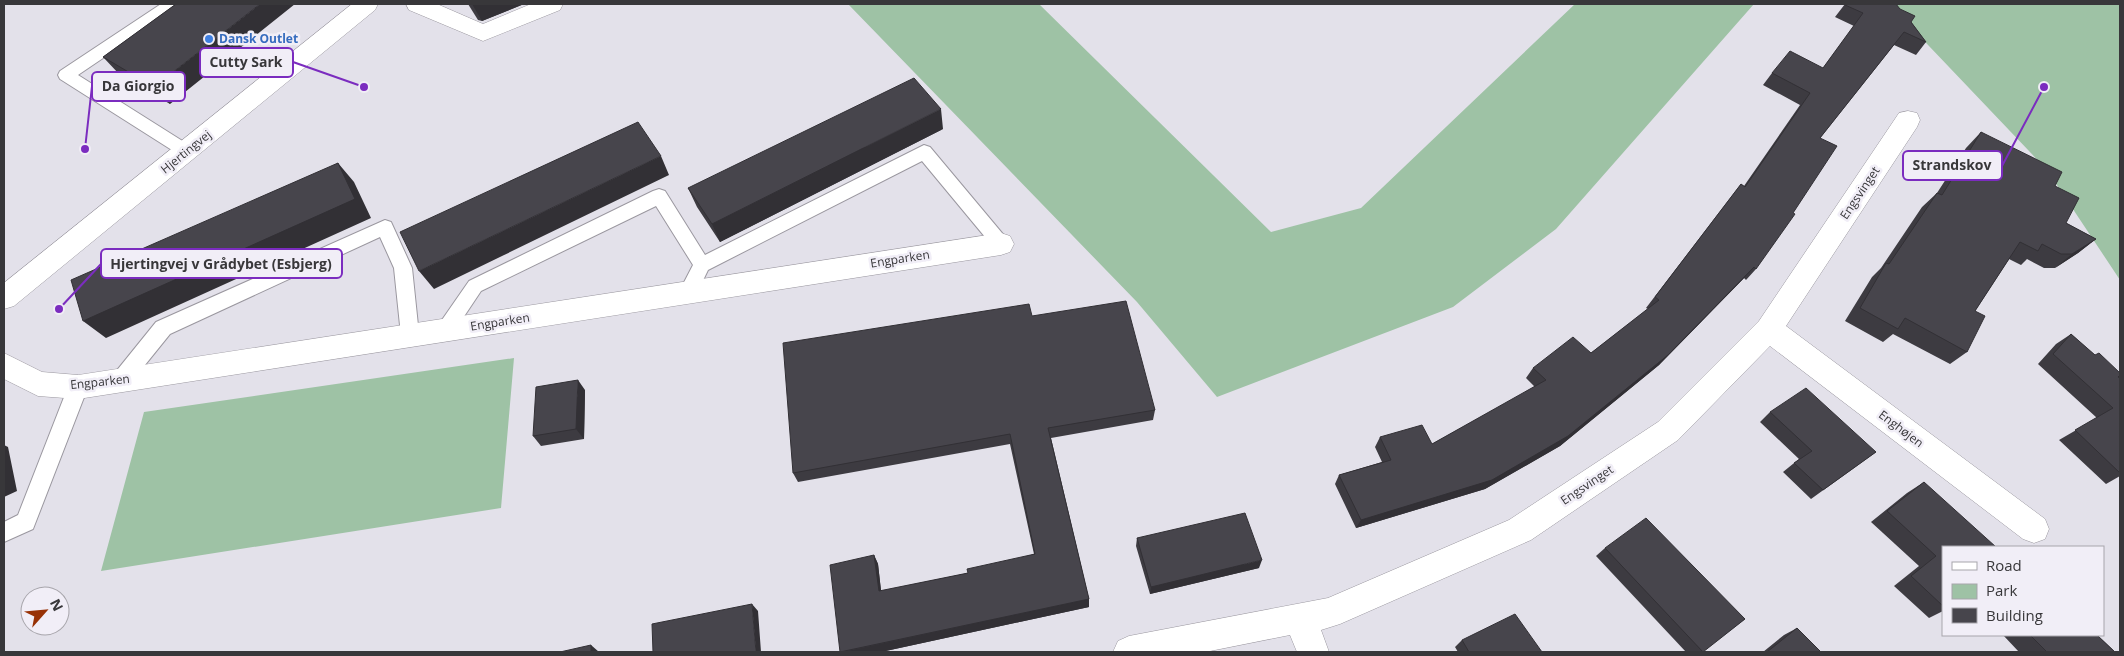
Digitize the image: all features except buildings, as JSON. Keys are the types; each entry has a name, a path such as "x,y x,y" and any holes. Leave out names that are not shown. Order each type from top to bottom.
{"street":[{"name":"Hjertingvej","path":"4,298 367,4"},
{"path":"418,4 483,33 552,4"},
{"name":"Engsvinget","path":"1130,652 1300,617 1329,613 1520,530 1668,431 1769,329 1908,120"},
{"name":"Engparken","path":"4,365 38,384 78,387 1001,244"},
{"name":"Enghøjen","path":"1769,329 2034,529"},
{"path":"1300,617 1313,652"}],"lane":[{"path":"172,4 66,75 186,152"},
{"path":"688,292 702,265 924,152 1001,244"},
{"path":"444,330 475,286 659,196 702,265"},
{"path":"121,380 163,328 385,227 403,268 410,335"},
{"path":"4,532 26,522 78,387"}],"green space":[{"path":"848,4 1039,4 1271,232 1361,208 1575,4 1754,4 1556,229 1453,307 1217,397 1137,302"},
{"path":"1889,4 2120,4 2120,280 2047,170"},
{"path":"514,358 501,508 101,571 144,412"}],"place":[{"name":"Dansk Outlet","path":"209,39"},
{"name":"Cutty Sark","path":"364,87"},
{"name":"Strandskov","path":"2044,87"},
{"name":"Da Giorgio","path":"85,149"},
{"name":"Hjertingvej v Grådybet (Esbjerg)","path":"59,309"}]}
